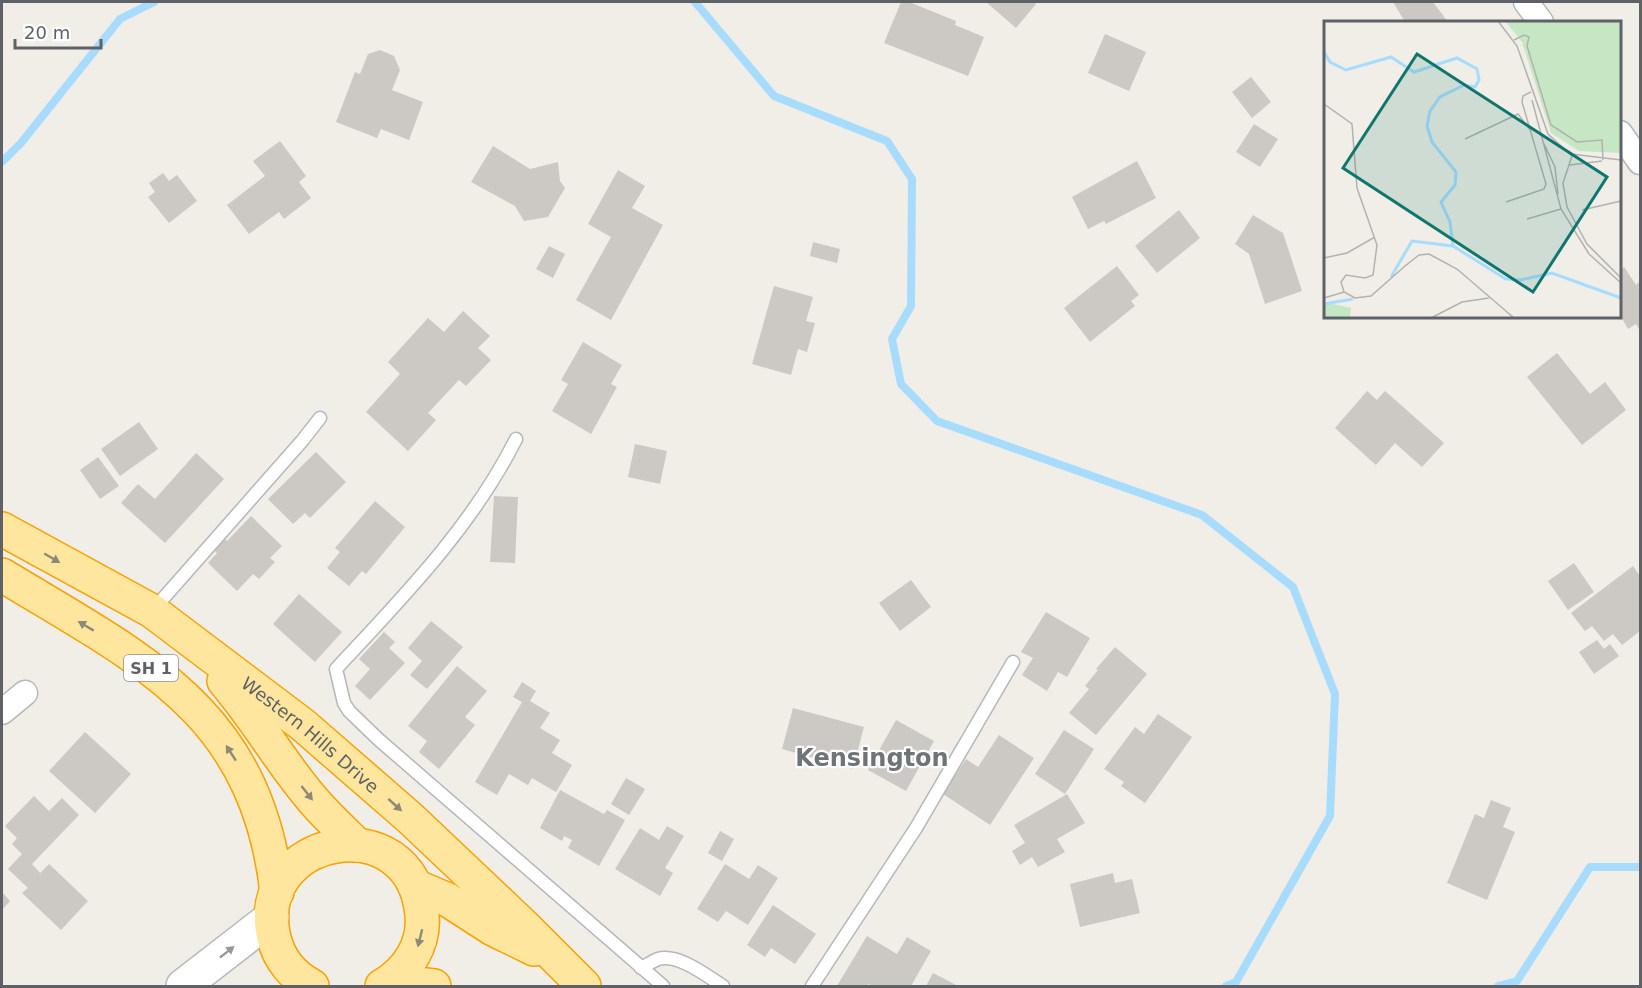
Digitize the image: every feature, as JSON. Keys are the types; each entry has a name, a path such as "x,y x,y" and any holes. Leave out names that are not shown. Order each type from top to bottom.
{"highway":[{"name":"Western Hills Drive","path":"2,529 152,611 294,719 358,772 516,918 584,987"},
{"name":"SH 1","path":"2,575 123,648 162,677 196,707 218,732 246,778 258,805 273,861 272,930 279,953 292,972 309,986"},
{"name":"SH 1","path":"190,640 249,711 322,812 357,844 387,855 403,868 415,886 448,900 493,929 558,961"},
{"path":"274,905 292,868 309,855 329,846 357,844"},
{"path":"387,984 404,969 414,955 421,938 423,920 421,903 415,886"},
{"path":"387,984 434,987"}],"main road":[{"path":"183,987 274,905"}],"street":[{"path":"1526,2 1540,21"},
{"path":"1621,134 1641,162"},
{"path":"2,712 25,693"}],"lane":[{"path":"152,611 320,418"},
{"path":"516,439 503,464 444,550 336,669 344,703 349,711 456,808 663,987"},
{"path":"812,987 916,828 1013,662"},
{"path":"641,968 659,958 675,959 689,965 723,987"}],"building":[{"path":"901,2 909,2 956,21 955,25 984,37 968,76 884,43"},
{"path":"986,2 1034,2 1036,4 1016,28"},
{"path":"1393,2 1433,2 1447,21 1404,21"},
{"path":"1105,34 1146,52 1129,91 1088,73"},
{"path":"380,50 394,56 400,70 392,90 423,102 409,140 381,129 377,138 336,122 355,72 360,74 368,54"},
{"path":"1251,77 1271,102 1252,118 1232,92"},
{"path":"1254,124 1278,139 1260,167 1236,152"},
{"path":"280,141 306,176 299,182 311,198 284,219 279,212 249,234 227,205 265,176 253,161"},
{"path":"493,146 530,169 558,162 560,181 565,188 548,217 524,221 515,206 471,182"},
{"path":"1137,161 1156,198 1106,224 1104,221 1088,229 1072,197"},
{"path":"618,170 645,186 632,208 663,225 611,320 576,300 611,237 588,224"},
{"path":"163,173 169,181 177,175 197,201 169,223 148,197 155,192 149,183"},
{"path":"1179,210 1200,238 1157,273 1135,246"},
{"path":"1253,215 1283,233 1302,291 1265,304 1249,254 1235,244"},
{"path":"813,242 840,249 837,263 810,256"},
{"path":"549,246 565,254 553,278 536,269"},
{"path":"1117,266 1139,295 1131,301 1135,306 1090,342 1064,308"},
{"path":"1624,267 1636,285 1639,282 1640,284 1640,331 1636,324 1628,329 1621,317 1621,270"},
{"path":"774,286 813,297 806,321 815,323 807,352 798,349 791,375 752,364"},
{"path":"463,311 490,336 478,348 491,360 466,386 459,380 428,413 436,420 408,451 366,412 400,374 388,362 428,318 444,332"},
{"path":"583,342 622,365 611,384 617,387 591,434 552,411 568,384 561,380"},
{"path":"1557,353 1590,394 1605,382 1626,410 1582,445 1527,377"},
{"path":"1367,391 1377,400 1385,391 1444,443 1422,467 1395,443 1376,465 1335,428"},
{"path":"139,422 158,449 120,476 101,449"},
{"path":"635,444 667,451 660,484 628,477"},
{"path":"316,452 346,482 310,518 305,513 293,524 268,499"},
{"path":"196,453 224,479 165,543 121,503 138,484 155,499"},
{"path":"98,457 119,486 100,499 80,470"},
{"path":"494,496 518,497 515,563 490,562"},
{"path":"375,501 405,527 366,574 362,571 349,586 327,568 340,552 335,548"},
{"path":"251,516 282,546 270,558 275,562 259,579 253,574 237,591 208,563 217,553 212,548 222,536 227,541"},
{"path":"1574,563 1594,592 1568,610 1548,581"},
{"path":"1633,566 1640,576 1640,631 1622,645 1613,634 1604,641 1592,626 1585,631 1571,613"},
{"path":"911,580 931,607 900,631 879,603"},
{"path":"299,594 342,632 315,662 273,624"},
{"path":"1046,612 1090,638 1067,677 1058,672 1047,691 1022,675 1033,658 1021,652"},
{"path":"431,621 463,647 427,689 410,675 422,661 408,648"},
{"path":"384,632 395,642 389,648 405,663 370,700 355,686 370,669 359,659"},
{"path":"1597,640 1604,649 1610,644 1619,656 1594,674 1579,652"},
{"path":"1115,647 1147,674 1096,735 1069,713 1089,689 1085,686 1098,670 1096,669"},
{"path":"457,666 487,691 465,717 475,725 439,769 419,752 427,741 408,726"},
{"path":"522,682 536,691 530,701 550,713 540,728 560,740 552,753 572,765 556,792 532,778 528,785 509,774 497,795 475,782 522,702 513,697"},
{"path":"793,708 864,727 853,769 782,749"},
{"path":"1158,714 1192,737 1145,803 1121,786 1124,782 1104,769 1135,727 1144,734"},
{"path":"896,720 934,741 906,791 868,770"},
{"path":"1064,730 1094,749 1065,794 1035,774"},
{"path":"85,732 131,774 95,813 49,771"},
{"path":"999,735 1034,758 990,825 943,794 966,759 978,767"},
{"path":"626,778 645,789 629,815 611,804"},
{"path":"560,790 604,814 607,810 625,820 599,866 568,848 572,840 564,836 562,841 540,828"},
{"path":"1067,794 1085,823 1057,839 1065,852 1038,867 1032,857 1020,865 1012,851 1025,843 1014,825"},
{"path":"34,796 49,811 62,798 79,815 32,864 40,873 49,864 88,901 61,930 22,893 28,888 8,869 22,854 12,844 17,838 5,826"},
{"path":"1491,800 1511,808 1503,827 1515,832 1487,900 1447,883 1475,814 1484,818"},
{"path":"667,826 684,836 665,868 673,873 660,896 615,869 640,828 659,840"},
{"path":"720,831 734,839 722,861 708,853"},
{"path":"725,864 749,879 758,865 778,878 748,925 726,911 718,922 697,909"},
{"path":"1113,873 1115,883 1132,879 1140,913 1080,927 1070,884"},
{"path":"2,892 10,901 2,910"},
{"path":"773,905 816,934 795,964 771,948 765,957 747,945"},
{"path":"867,936 897,954 907,937 931,951 911,986 868,984 867,986 837,986"},
{"path":"933,973 958,986 926,986"}],"waterway":[{"path":"2,162 21,143 120,19 154,2"},
{"path":"695,2 774,96 887,141 912,179 911,306 892,339 901,384 937,421 1202,515 1293,587 1335,694 1330,816 1236,982 1226,986"},
{"path":"1498,986 1517,981 1590,867 1640,867"}],"district":[{"name":"Kensington","path":"872,758"}]}
